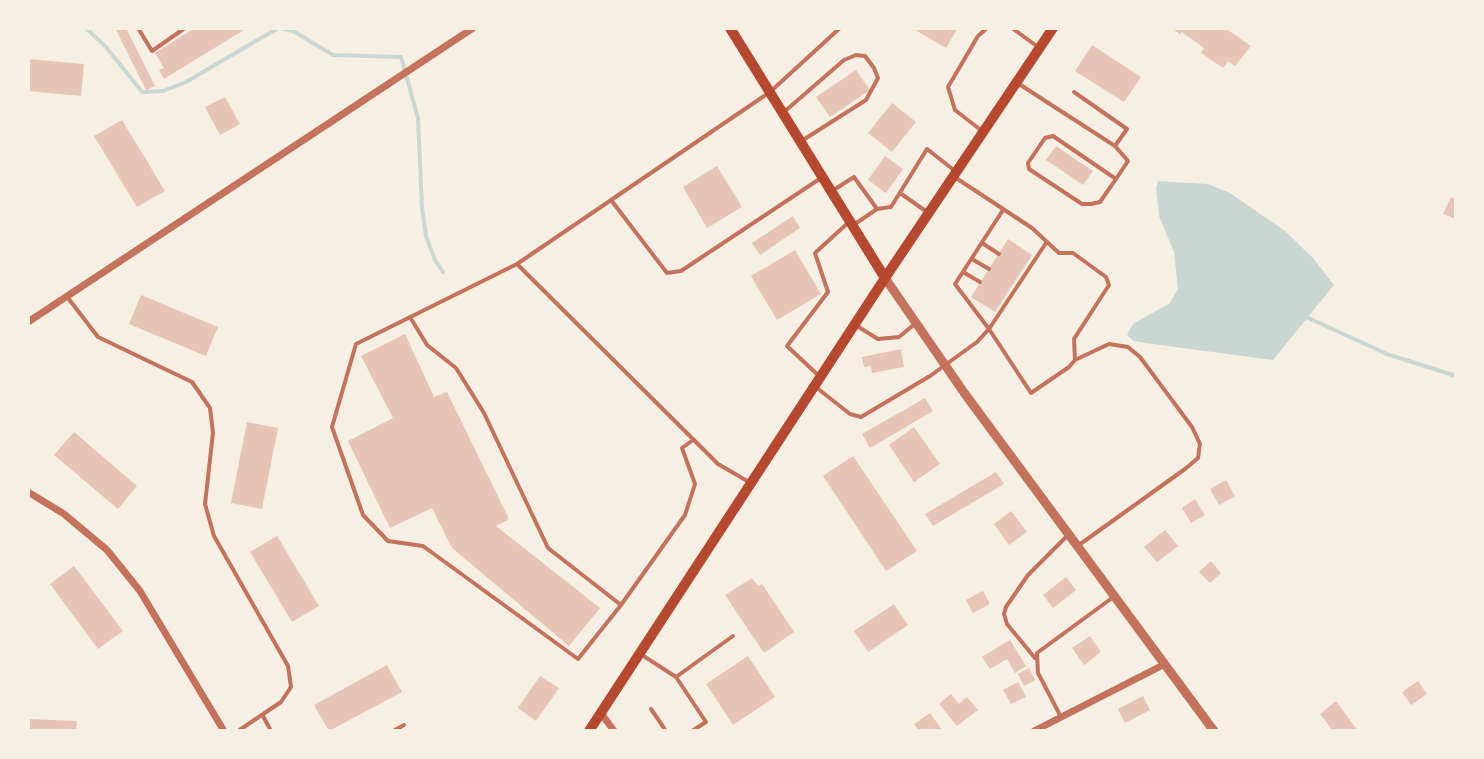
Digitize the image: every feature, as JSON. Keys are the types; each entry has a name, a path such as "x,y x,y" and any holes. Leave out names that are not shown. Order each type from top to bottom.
{"main road":[{"path":"730,28 885,278"},
{"path":"589,731 885,278 1053,28"}],"street":[{"path":"28,322 473,28"},
{"path":"885,278 945,365 1214,731"},
{"path":"28,492 64,514 107,550 140,591 224,731"},
{"path":"1034,731 1165,664"},
{"path":"601,713 614,731"}],"lane":[{"path":"138,28 152,51 185,28"},
{"path":"693,440 682,448 695,484 685,515 578,659 423,546 388,541 363,515 332,427 356,344 517,264 770,92 840,28"},
{"path":"984,132 955,110 948,87 978,36 987,28"},
{"path":"1012,28 1040,48"},
{"path":"783,113 844,60 856,55 865,56 874,68 878,78 866,100 801,141"},
{"path":"1017,82 1115,146 1128,161 1116,179 1100,202 1082,204 1029,169 1028,163 1045,138 1053,136 1116,179"},
{"path":"1074,92 1127,129 1115,146"},
{"path":"1046,243 1006,298 989,329 977,342 861,417 850,414 787,346 828,292 815,253 852,223 877,209 891,207 927,149 955,174 1032,228 1059,253 1073,253 1106,277 1109,285 1074,339 1075,360"},
{"path":"611,200 667,273 681,271 823,177"},
{"path":"832,191 854,177 877,209"},
{"path":"900,193 929,213"},
{"path":"1003,210 955,284 1031,393 1075,360 1109,344 1128,347 1140,357 1192,427 1200,444 1198,458 1185,469 1077,546"},
{"path":"982,243 999,254"},
{"path":"972,259 989,269"},
{"path":"517,264 718,464 752,483"},
{"path":"963,272 980,282"},
{"path":"66,296 98,337 192,382 210,408 213,433 205,504 214,536 288,666 291,687 287,695 263,716 238,731"},
{"path":"410,317 427,345 456,368 484,413 548,548 621,605"},
{"path":"855,325 878,339 899,337 916,323"},
{"path":"1061,717 1043,685 1035,659 1007,624 1004,614 1028,575 1068,534"},
{"path":"1035,659 1040,650 1114,596"},
{"path":"676,677 733,636"},
{"path":"640,654 676,677 706,722 692,731"},
{"path":"651,709 666,731"},
{"path":"263,716 271,731"},
{"path":"393,731 404,725"}],"shaded area":[{"path":"1158,181 1208,184 1230,193 1285,231 1313,258 1334,285 1273,360 1134,341 1127,335 1133,324 1170,303 1178,289 1174,252 1159,216"}],"building":[{"path":"115,28 126,28 155,86 146,90"},
{"path":"195,28 247,28 164,79 159,70 164,68 155,53"},
{"path":"912,28 958,28 946,48"},
{"path":"1171,28 1225,28 1251,46 1235,66 1228,61 1223,68 1201,53 1204,48"},
{"path":"1092,45 1141,77 1124,102 1075,71"},
{"path":"28,59 84,64 81,96 28,91"},
{"path":"856,70 870,90 830,117 816,97"},
{"path":"225,97 240,124 220,135 205,107"},
{"path":"892,103 916,122 892,152 868,133"},
{"path":"122,120 165,191 137,207 94,136"},
{"path":"1056,146 1093,171 1083,185 1046,160"},
{"path":"885,156 903,169 886,193 868,180"},
{"path":"717,166 742,207 707,228 683,187"},
{"path":"1451,197 1456,200 1456,219 1443,214"},
{"path":"793,216 800,228 760,255 752,243"},
{"path":"1008,239 1032,255 995,312 971,297"},
{"path":"795,250 821,294 777,320 751,276"},
{"path":"141,295 218,327 206,356 129,324"},
{"path":"405,334 434,397 447,392 509,519 496,526 600,608 569,646 452,548 432,508 390,528 348,441 393,418 361,356"},
{"path":"901,349 904,367 872,373 871,366 864,367 862,357"},
{"path":"925,398 933,411 870,448 862,434"},
{"path":"247,422 278,428 262,509 231,503"},
{"path":"914,427 940,464 914,482 889,445"},
{"path":"74,432 137,486 118,509 54,455"},
{"path":"853,456 917,551 886,571 823,476"},
{"path":"996,472 1004,484 933,526 925,514"},
{"path":"1226,480 1235,496 1219,505 1210,489"},
{"path":"1195,499 1205,515 1191,523 1182,508"},
{"path":"1011,511 1027,532 1009,545 994,524"},
{"path":"1165,530 1178,546 1157,562 1144,547"},
{"path":"277,536 319,606 292,622 250,552"},
{"path":"1211,561 1221,573 1210,583 1199,572"},
{"path":"74,566 123,631 98,649 50,584"},
{"path":"1066,577 1076,590 1053,608 1043,595"},
{"path":"752,578 758,586 762,584 794,632 764,653 725,595"},
{"path":"983,591 990,604 973,613 966,600"},
{"path":"894,604 908,625 868,652 854,631"},
{"path":"1090,636 1101,652 1084,665 1072,648"},
{"path":"1010,640 1026,666 1015,673 1007,659 990,669 982,657"},
{"path":"748,656 775,697 733,725 706,684"},
{"path":"387,665 402,692 329,731 314,705"},
{"path":"1029,668 1035,680 1024,686 1018,674"},
{"path":"540,676 559,688 536,721 518,708"},
{"path":"1418,681 1427,694 1411,705 1402,692"},
{"path":"1018,682 1026,697 1011,704 1003,690"},
{"path":"951,694 959,704 967,697 978,710 957,726 939,704"},
{"path":"1143,696 1150,710 1125,723 1118,709"},
{"path":"1336,701 1358,731 1333,731 1320,714"},
{"path":"930,713 943,731 919,731 914,724"},
{"path":"28,719 77,721 76,731 28,731"}],"waterway":[{"path":"86,28 106,47 142,92 163,91 186,82 278,28"},
{"path":"281,28 293,31 333,55 401,57 418,118 426,236 443,272"},
{"path":"1304,316 1387,354 1456,376"}]}
